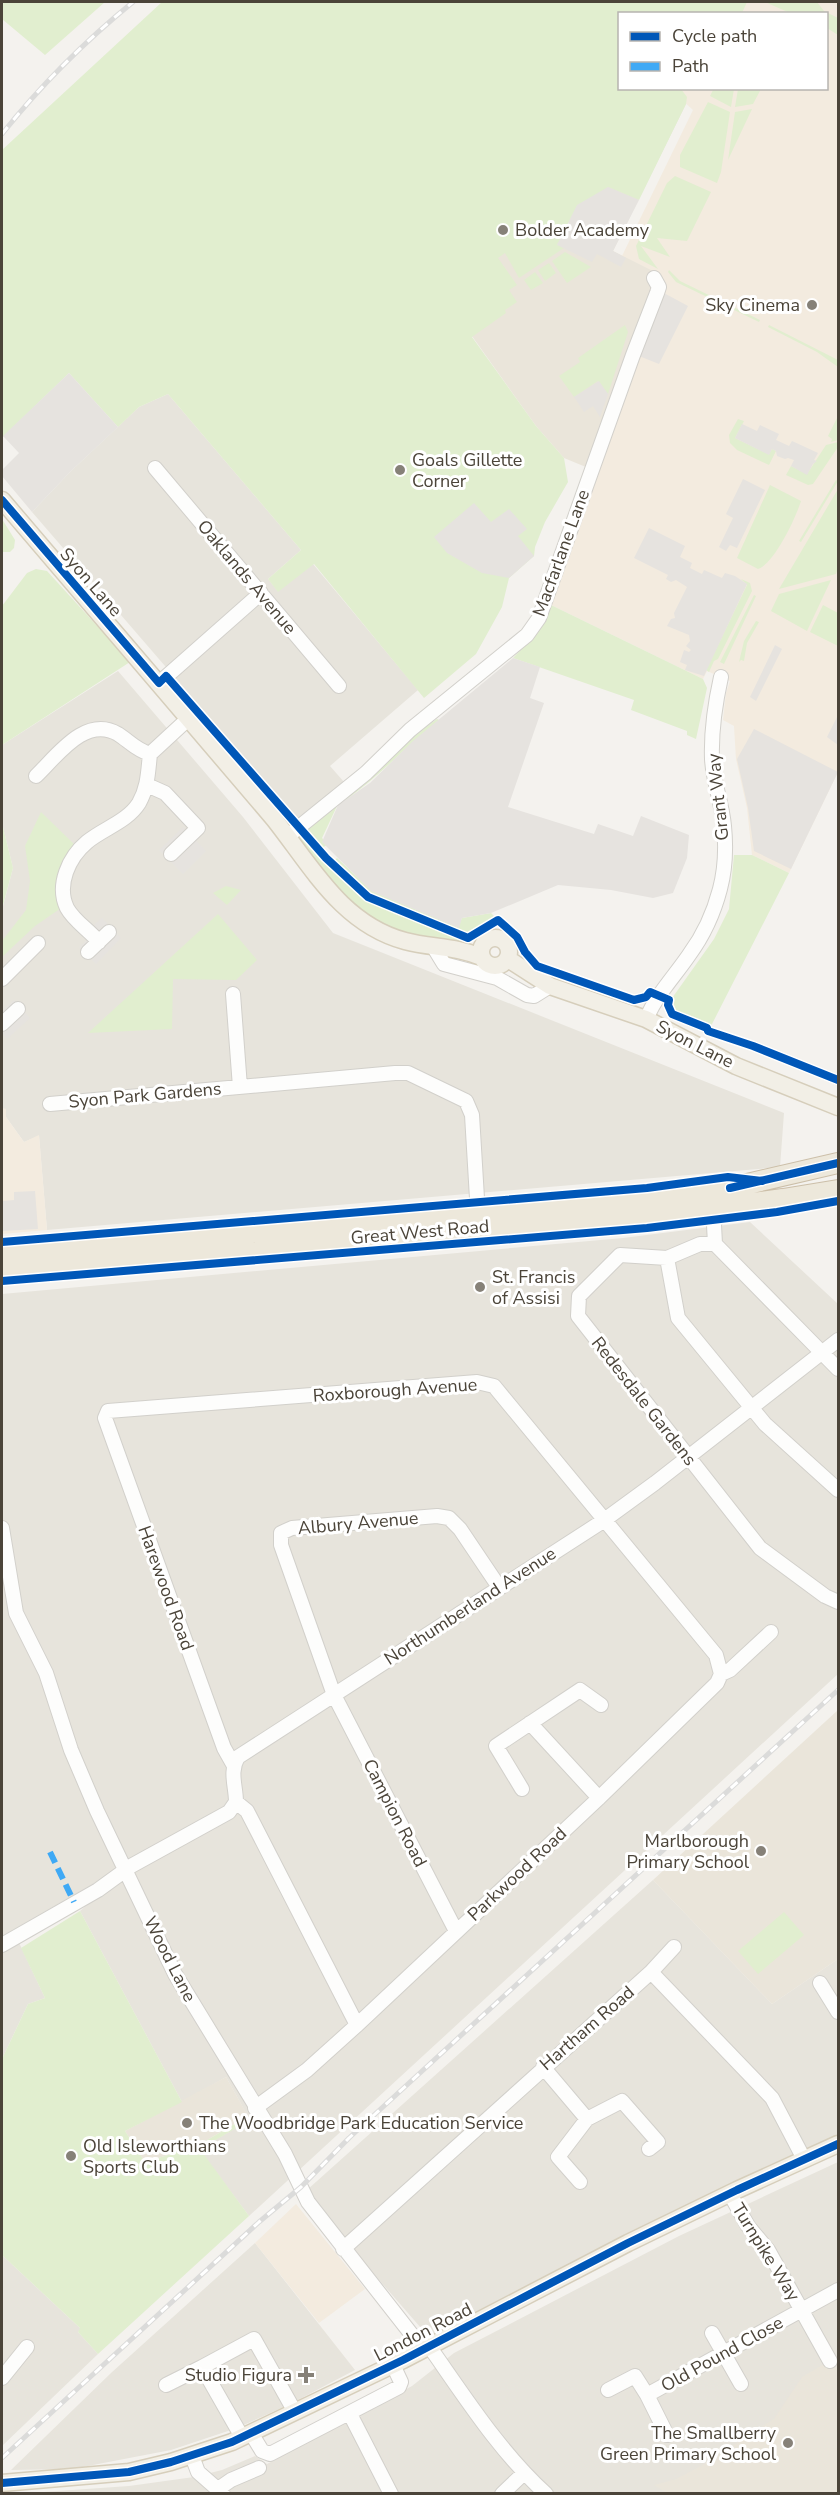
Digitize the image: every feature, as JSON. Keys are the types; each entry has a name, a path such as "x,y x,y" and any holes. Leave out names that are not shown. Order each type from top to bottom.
{"highway":[{"name":"Great West Road","path":"2,1252 693,1196 838,1163"},
{"path":"792,1174 838,1174"},
{"name":"Great West Road","path":"2,1270 633,1218 838,1190"}],"main road":[{"name":"Syon Lane","path":"2,500 288,836 294,848 336,900 352,914 395,938 433,946 482,950"},
{"path":"491,938 501,939 508,945 508,959 496,967 487,965 482,950 491,938"},
{"name":"Syon Lane","path":"508,959 550,986 646,1019 736,1066 838,1107"},
{"name":"London Road","path":"2,2483 116,2474 192,2456 247,2435 393,2365 615,2249 838,2144"}],"street":[{"name":"Macfarlane Lane","path":"288,836 366,773 410,730 527,635 539,618 657,293 659,287 654,278"},
{"name":"Oaklands Avenue","path":"155,468 339,686"},
{"path":"159,683 261,593"},
{"name":"Grant Way","path":"646,1019 658,995 690,955 700,938 709,922 720,889 724,863 724,826 712,760 713,714 724,679"},
{"path":"99,942 68,908 63,885 66,872 75,856 88,841 125,818 138,804 147,785 150,754 189,718"},
{"path":"36,776 53,752 88,730 103,728 150,754"},
{"path":"147,785 165,793 198,828 171,854"},
{"path":"2,979 38,943"},
{"path":"433,946 444,964 497,978 527,995 534,996 550,986"},
{"name":"Syon Park Gardens","path":"233,994 240,1087"},
{"name":"Syon Park Gardens","path":"50,1104 408,1073 466,1101 472,1115 478,1215"},
{"path":"718,1208 714,1225 715,1244 838,1369"},
{"name":"Redesdale Gardens","path":"715,1244 700,1244 667,1258 620,1255 579,1296 578,1316 687,1458 760,1548 825,1596 838,1602"},
{"path":"667,1258 678,1318 765,1424 838,1490"},
{"name":"Northumberland Avenue","path":"233,1764 246,1750 603,1521 838,1340"},
{"name":"Roxborough Avenue","path":"108,1411 477,1382 494,1386 603,1521 716,1655 721,1674"},
{"name":"Harewood Road","path":"108,1411 105,1418 224,1748 233,1764"},
{"name":"Albury Avenue","path":"334,1695 281,1545 281,1533 292,1527 436,1516 449,1518 460,1530 499,1587"},
{"name":"Wood Lane","path":"2,1528 7,1602 16,1613 46,1673 71,1750 175,1974 285,2154 308,2202 524,2473 546,2493"},
{"name":"Parkwood Road","path":"255,2108 307,2070 357,2025 599,1798 717,1683 721,1674 730,1670 771,1632"},
{"path":"522,1789 496,1746 580,1690 602,1705"},
{"name":"Campion Road","path":"334,1695 456,1931"},
{"path":"530,1723 599,1798"},
{"path":"2,1945 229,1812 236,1802 233,1764"},
{"path":"236,1802 247,1811 357,2025"},
{"path":"651,1972 674,1947"},
{"name":"Hartham Road","path":"344,2249 543,2067 651,1972 772,2098 804,2159"},
{"path":"820,1983 838,2012"},
{"path":"543,2067 587,2119"},
{"path":"580,2182 555,2153 587,2119 622,2101 658,2148"},
{"name":"Turnpike Way","path":"730,2194 742,2217 768,2250 830,2361"},
{"name":"Turnpike Way","path":"803,2309 838,2290"},
{"name":"Old Pound Close","path":"667,2435 647,2395 803,2309"},
{"path":"712,2333 741,2384"},
{"path":"166,2385 254,2339 295,2412"},
{"path":"2,2378 27,2347"},
{"name":"London Road","path":"247,2435 262,2451 270,2454 350,2414 401,2385 393,2365"},
{"path":"202,2367 247,2435"},
{"path":"608,2390 635,2376 647,2395"},
{"path":"350,2414 391,2493"},
{"path":"192,2456 198,2472 221,2492 231,2480 259,2468"},
{"path":"502,2493 524,2473"}],"shaded area":[{"path":"579,2 838,2 838,772 789,873 752,855 747,808 736,759 734,726 723,720 726,693 730,681 707,671 703,679 551,605 663,284 660,275 622,256 693,110 671,90 828,90 828,12 618,13"},
{"name":"Bolder Academy","path":"618,88 618,90 671,90 686,104 613,251 661,275 664,284 598,472 564,458 536,426 462,322 418,101"},
{"path":"608,187 639,200 613,251 626,258 621,267 597,254 592,262 557,245 577,205"},
{"path":"662,292 688,306 659,364 639,356"},
{"path":"69,373 118,427 32,512 2,476 2,470 19,453 3,436"},
{"path":"599,381 608,394 600,417 593,406 584,412 574,397"},
{"path":"168,394 301,550 268,579 278,591 313,564 418,690 330,766 344,782 298,820 32,512 71,471 139,407"},
{"path":"742,424 757,431 760,425 779,434 776,440 789,446 792,441 818,453 814,460 817,461 807,475 791,466 794,460 777,456 776,451 772,449 769,455 735,438"},
{"path":"743,479 765,490 737,548 730,545 726,551 719,547 733,518 726,514"},
{"path":"474,503 491,522 509,509 527,529 518,536 534,556 509,578 482,573 447,553 434,537"},
{"path":"649,528 685,546 680,557 692,563 690,568 702,574 704,570 722,578 725,573 747,584 704,676 685,670 687,665 680,662 684,650 689,652 691,650 686,646 690,641 689,635 667,626 671,619 675,618 674,613 687,587 676,580 671,582 666,579 668,575 634,558"},
{"path":"775,645 782,649 756,701 750,697"},
{"path":"513,658 540,667 530,698 544,703 508,807 594,834 598,824 633,836 641,816 689,835 687,858 673,893 653,898 611,890 558,885 491,913 462,918 459,928 371,891 322,842 338,805 370,783 413,741"},
{"path":"118,671 243,817 333,933 784,1113 780,1167 47,1230 39,1136 24,1142 6,1117 6,1110 2,1108 2,910 13,868 2,823 2,745"},
{"path":"838,715 838,745 827,737"},
{"path":"754,729 838,772 791,869 754,851 748,808 737,759"},
{"path":"183,827 206,851 183,874 159,850"},
{"path":"102,918 121,938 96,964 79,947 98,931 94,925"},
{"path":"14,1000 30,1018 7,1039 2,1033 2,1011"},
{"path":"2,1108 6,1109 6,1117 24,1142 39,1135 47,1230 2,1234"},
{"path":"2,1185 3,1201 14,1200 14,1192 35,1191 38,1229 2,1231"},
{"path":"750,1222 838,1304 838,1674 249,2216 199,2149 250,2120 226,2077 182,2102 80,1911 126,1871 124,1866 13,1930 45,1998 28,2004 2,2059 2,1294 623,1238"},
{"name":"Marlborough Primary School","path":"838,1710 838,1959 772,2004 653,1880"},
{"path":"653,1880 772,2004 838,1959 838,2138 428,2336 345,2241 307,2190"},
{"name":"The Woodbridge Park Education Service","path":"226,2077 248,2116 197,2146 145,2162 125,2131"},
{"path":"838,2162 838,2493 15,2494 129,2486 194,2477 222,2470 255,2456 267,2464 412,2386 454,2353 679,2236"},
{"path":"296,2204 365,2289 319,2323 255,2243"},
{"path":"255,2243 355,2370 290,2404 237,2428 171,2450 72,2469 11,2470 111,2373"},
{"path":"2,2255 81,2329 78,2332 98,2354 2,2446"},
{"name":"The Smallberry Green Primary School","path":"838,2356 838,2493 669,2494 654,2485 676,2479 701,2466 774,2419 802,2377"}],"green space":[{"path":"2,2 105,2 45,55 2,19"},
{"path":"162,2 747,2 742,12 618,12 618,90 682,90 687,97 686,104 639,200 608,187 557,244 564,248 519,278 505,253 498,258 517,285 509,290 517,302 505,310 506,313 472,337 536,426 564,458 568,482 545,522 535,547 534,556 509,578 502,607 476,654 424,698 314,564 278,592 268,579 301,550 168,394 139,407 118,427 69,373 2,438 2,150"},
{"path":"765,2 817,2 826,12 788,12"},
{"path":"828,13 838,18 838,35 828,29"},
{"path":"713,90 734,90 731,107 710,96"},
{"path":"738,90 760,90 753,104 735,107"},
{"path":"708,102 730,112 721,172 717,183 680,167 680,155"},
{"path":"752,109 728,160 735,112"},
{"path":"675,176 711,192 687,241 657,238 670,257 641,246 658,269 639,259 636,246 667,183"},
{"path":"565,252 591,267 567,283 552,261"},
{"path":"549,263 556,273 545,281 538,270"},
{"path":"669,270 680,281 760,320 759,322 676,282 668,272"},
{"path":"535,272 543,283 531,290 524,280"},
{"path":"625,325 628,332 608,394 598,381 574,397 559,376 580,362 578,358"},
{"path":"769,325 838,360 838,367 817,352 768,327"},
{"path":"838,416 838,440 831,442 832,439 828,436"},
{"path":"738,419 744,421 735,438 769,454 772,449 776,451 769,465 737,450 730,443 729,435"},
{"path":"838,442 838,447 813,484 808,485 786,475 791,466 807,474 826,445"},
{"path":"836,480 838,481 801,542 799,541"},
{"path":"770,485 801,501 795,518 778,549 765,565 758,569 737,558"},
{"path":"838,489 838,568 836,574 779,589"},
{"path":"2,519 15,540 14,548 10,552 2,552"},
{"path":"36,569 47,571 130,662 2,745 2,606 27,573"},
{"path":"741,579 750,583 752,591 718,659 714,661 709,672 706,670 747,585"},
{"path":"831,580 807,631 771,611 779,594"},
{"path":"754,595 756,596 724,664 720,662"},
{"path":"551,605 703,679 707,688 696,739 687,735 687,731 631,710 634,700 513,658 532,638"},
{"path":"823,605 838,613 838,646 810,632"},
{"path":"756,621 759,622 747,643 744,661 739,662 744,641"},
{"path":"437,719 439,720 346,800 343,795 410,737"},
{"path":"338,804 322,838 328,844 321,849 304,830"},
{"path":"41,812 76,846 64,906 35,926 2,957 2,941 26,910 30,881 25,846"},
{"path":"2,823 13,868 2,909"},
{"path":"301,831 332,863 337,858 372,891 458,927 462,918 491,913 497,919 466,936 369,896 334,863 368,899 395,914 469,940 460,942 404,936 353,910 297,838"},
{"path":"734,855 752,855 789,873 711,1026 673,1011 670,1001 714,939 729,909"},
{"path":"226,886 241,890 227,905 213,893"},
{"path":"218,914 257,960 236,980 173,979 172,1029 88,1033"},
{"name":"Old Isleworthians Sports Club","path":"80,1911 182,2102 125,2131 145,2162 197,2146 248,2116 250,2120 200,2149 249,2216 98,2354 78,2332 80,2328 2,2255 2,2059 28,2004 45,1998 21,1948"},
{"path":"784,1912 804,1935 758,1974 738,1951"}],"railway":[{"path":"2,134 64,65 133,2"},
{"path":"2,2458 259,2222 301,2187 349,2138 838,1690"}],"marked path":[{"path":"50,1852 74,1902"}],"cycle path":[{"path":"2,500 159,683 166,676 326,858 368,897 468,938 498,920 517,937 525,952 537,966 634,1000 646,997 650,992 669,1000 668,1005 672,1014 707,1028 708,1031 753,1046 838,1080"},
{"path":"730,1188 838,1163"},
{"path":"2,1242 647,1188 728,1177 762,1181"},
{"path":"2,1281 647,1228 777,1212 838,1201"},
{"path":"2,2483 129,2472 171,2462 232,2442 403,2360 628,2243 838,2144"}],"place":[{"name":"Bolder Academy","path":"503,230"},
{"name":"Sky Cinema","path":"812,305"},
{"name":"Goals Gillette Corner","path":"400,470"},
{"name":"St. Francis of Assisi","path":"480,1287"},
{"name":"Marlborough Primary School","path":"761,1851"},
{"name":"The Woodbridge Park Education Service","path":"187,2123"},
{"name":"Old Isleworthians Sports Club","path":"71,2156"},
{"name":"Studio Figura","path":"306,2375"},
{"name":"The Smallberry Green Primary School","path":"788,2443"}]}
